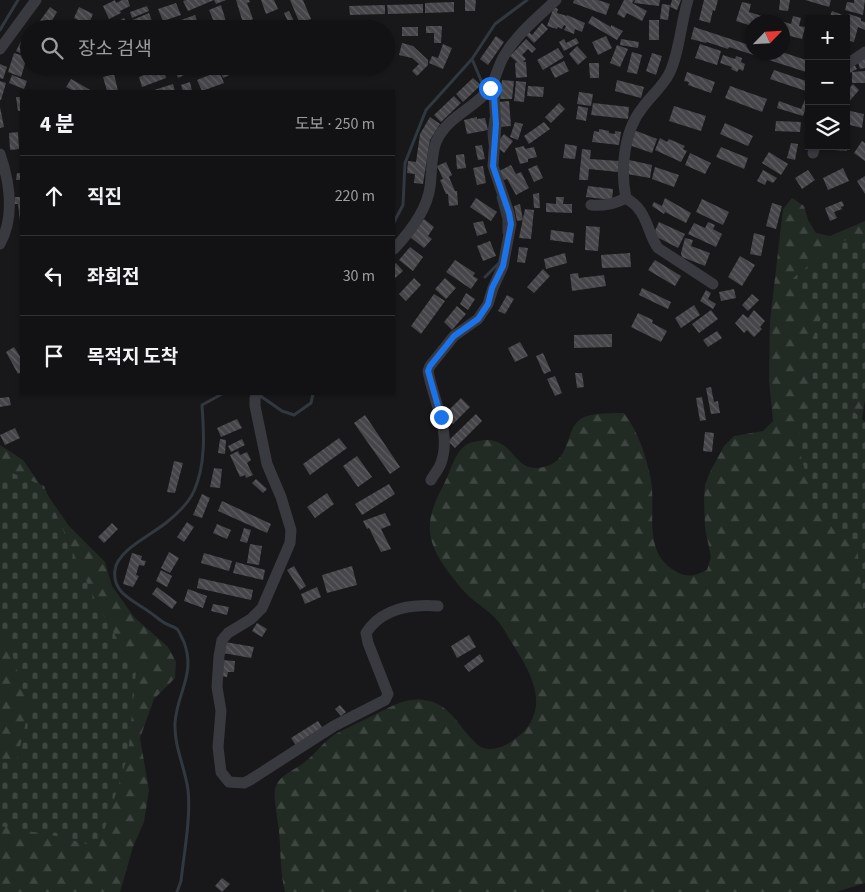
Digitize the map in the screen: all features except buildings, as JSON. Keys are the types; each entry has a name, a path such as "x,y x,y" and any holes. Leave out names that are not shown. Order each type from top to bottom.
{"street":[{"path":"21,20 36,0"},
{"path":"395,248 416,221 425,205 430,189 434,148 444,129 489,88 502,58 521,32 556,0"},
{"path":"688,0 669,74 643,107 630,128 626,144 624,187 626,198 638,207 652,240 658,248 713,284"},
{"path":"0,49 20,22"},
{"path":"850,62 865,52"},
{"path":"431,480 441,464 443,436 441,417 428,371 454,336 478,319 488,304 492,288 503,266 509,239 511,224 509,213 493,166 496,124 489,88"},
{"path":"0,154 9,188 9,209 7,228 0,244"},
{"path":"591,205 603,206 614,204 626,198"},
{"path":"256,396 255,406 267,464 281,497 290,530 290,543 262,608 251,619 228,633 222,640 218,664 221,710 218,747 220,767 226,779 236,783 250,780 334,726 385,700 388,694 381,672 368,644 366,633 379,618 401,608 424,605 438,606"}],"green space":[{"path":"792,198 804,206 808,220 816,233 830,236 865,221 865,400 858,443 865,448 865,883 836,892 285,892 281,869 275,789 284,776 306,761 330,738 392,706 406,701 421,700 443,707 479,746 494,749 508,744 520,735 529,725 534,714 536,704 533,682 518,652 498,621 459,586 441,562 432,541 430,520 437,498 455,458 466,445 484,440 494,441 502,444 519,461 526,465 534,468 544,467 554,463 560,457 565,450 574,426 579,420 596,414 624,413 638,437 649,471 652,492 652,528 657,551 663,561 681,574 693,575 707,570 711,557 705,528 704,499 705,485 710,472 724,446 734,436 763,431 773,421 769,380 770,321 783,209"},
{"path":"865,239 865,388 852,410 865,422 865,608 863,608 857,544 816,510 797,442 813,386 811,342 821,318 791,280 838,241"},
{"path":"0,445 23,460 69,526 105,562 112,586 134,617 168,647 176,662 175,678 154,699 140,738 149,790 144,822 133,847 120,892 0,892"},
{"path":"0,468 44,486 98,606 136,671 128,755 99,847 56,836 0,826 0,758 15,768 29,709 9,644 0,638"}],"waterway":[{"path":"0,30 18,0"},
{"path":"395,220 403,205 405,163 426,110 472,59 495,24 527,0"},
{"path":"472,59 485,90"},
{"path":"490,144 491,118"},
{"path":"498,197 504,219 504,233"},
{"path":"485,277 499,263"},
{"path":"177,892 181,881 189,801 187,782 176,740 175,723 176,712 187,674 187,654 184,642 177,629 161,621 120,590 115,578 115,570 117,563 129,549 171,519 192,495 201,470 204,437 202,405 220,395"},
{"path":"259,395 282,411 294,415 311,403 313,395"}],"route":[{"path":"441,417 428,371 454,336 478,319 488,304 492,288 503,266 509,239 511,224 509,213 493,166 496,124 493,82 490,88"}]}
